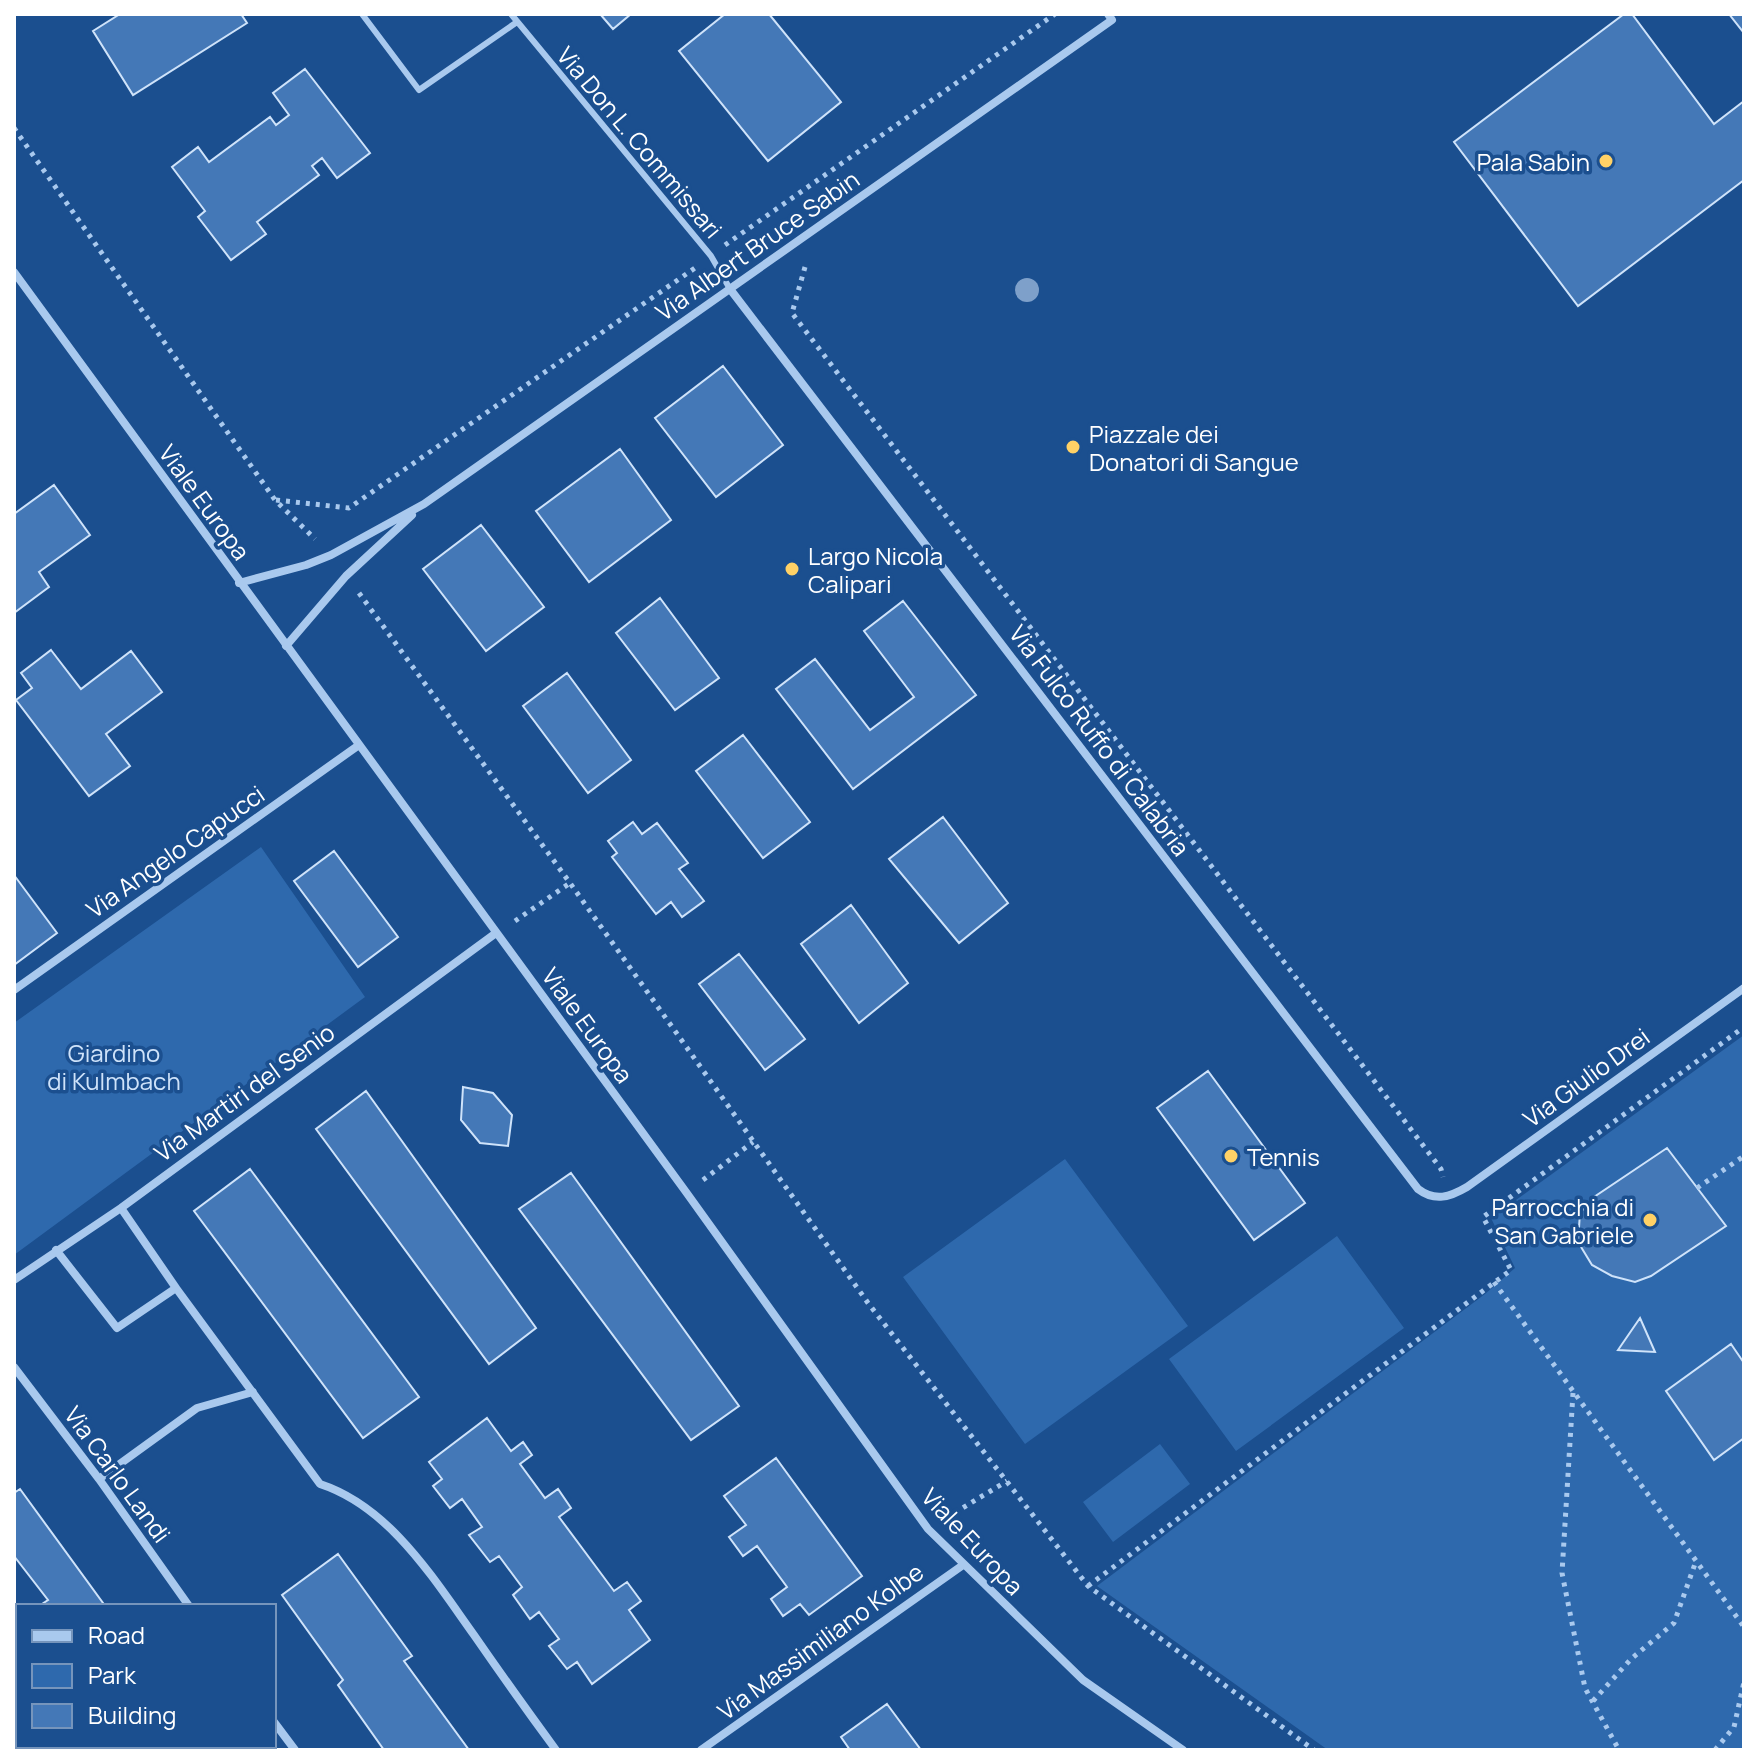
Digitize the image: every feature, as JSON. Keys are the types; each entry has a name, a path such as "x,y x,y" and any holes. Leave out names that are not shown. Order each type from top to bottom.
{"street":[{"name":"Via Albert Bruce Sabin","path":"239,583 331,555 424,504 1110,17"},
{"name":"Viale Europa","path":"14,272 686,1192 928,1529 1083,1680 1183,1750"},
{"name":"Via Fulco Ruffo di Calabria","path":"730,289 1418,1189 1428,1197 1450,1197"},
{"name":"Via Albert Bruce Sabin","path":"286,646 346,576 424,504"},
{"name":"Via Angelo Capucci","path":"14,990 359,745"},
{"name":"Via Martiri del Senio","path":"14,1280 121,1208 496,933"},
{"name":"Via Giulio Drei","path":"1450,1197 1744,988"},
{"path":"121,1208 320,1484 342,1491 381,1519 428,1571 556,1750"},
{"path":"56,1250 117,1328 176,1288"},
{"name":"Via Carlo Landi","path":"14,1367 188,1604"},
{"path":"99,1479 197,1408 253,1392"},
{"name":"Via Massimiliano Kolbe","path":"701,1750 963,1565"},
{"path":"276,1725 295,1750"}],"lane":[{"path":"362,14 419,90 517,22"},
{"name":"Via Don L. Commissari","path":"511,14 711,256 730,289"}],"path":[{"path":"275,500 349,508 1055,14"},
{"path":"14,128 275,500 331,555"},
{"path":"805,267 792,313 1441,1169 1450,1197"},
{"path":"346,576 570,883 868,1303 1088,1586 1314,1750"},
{"path":"496,933 570,883"},
{"path":"1088,1586 1511,1270 1483,1217 1744,1027"},
{"path":"686,1192 753,1142"},
{"path":"1697,1188 1744,1156"},
{"path":"1494,1282 1744,1627"},
{"path":"1573,1392 1562,1573 1585,1688 1619,1750"},
{"path":"928,1529 1007,1481"},
{"path":"1593,1702 1631,1659 1674,1623 1696,1560"},
{"path":"1715,1750 1734,1727 1744,1682"}],"green space":[{"name":"Giardino di Kulmbach","path":"261,847 365,997 14,1255 14,1023"},
{"path":"1744,1035 1744,1750 1328,1750 1097,1586 1485,1294 1515,1268 1491,1218"},
{"path":"1065,1159 1188,1326 1025,1444 903,1277"},
{"path":"1337,1236 1404,1328 1236,1451 1169,1359"},
{"path":"1160,1444 1190,1484 1113,1542 1083,1502"}],"building":[{"path":"120,14 241,14 247,23 133,95 93,31"},
{"path":"600,14 631,14 613,29"},
{"path":"725,14 769,14 841,102 768,161 679,51"},
{"name":"Pala Sabin","path":"1624,14 1632,14 1714,124 1744,101 1744,180 1578,306 1454,142"},
{"path":"1729,14 1744,14 1744,33"},
{"path":"305,69 370,153 337,178 322,158 312,166 319,175 257,222 266,234 231,260 198,217 205,211 172,167 198,147 209,162 270,117 276,125 289,115 273,93"},
{"path":"723,366 783,445 716,497 655,418"},
{"path":"620,449 671,520 589,582 536,511"},
{"path":"54,485 90,535 39,572 49,587 14,613 14,514"},
{"path":"481,525 544,607 486,651 423,569"},
{"path":"660,598 719,678 675,710 616,633"},
{"path":"903,601 976,695 853,789 776,689 815,659 870,730 914,697 864,631"},
{"path":"51,650 81,689 131,651 162,692 106,734 130,766 89,796 16,700 32,688 21,673"},
{"path":"567,673 631,760 588,793 523,706"},
{"path":"743,735 810,822 763,858 696,771"},
{"path":"943,817 1008,903 959,943 889,859"},
{"path":"633,822 642,834 657,823 688,863 679,869 704,901 682,917 671,902 656,914 612,857 617,853 608,841"},
{"path":"334,851 398,937 358,967 294,881"},
{"path":"14,875 57,933 14,965"},
{"path":"851,905 908,983 859,1023 801,944"},
{"path":"739,954 805,1039 765,1070 699,984"},
{"name":"Tennis","path":"1208,1071 1305,1203 1254,1240 1157,1108"},
{"path":"463,1087 493,1093 512,1115 508,1146 480,1143 461,1120"},
{"path":"366,1091 536,1328 489,1364 316,1129"},
{"name":"Parrocchia di San Gabriele","path":"1667,1148 1726,1226 1651,1276 1635,1282 1612,1276 1592,1265 1578,1242 1580,1213 1594,1197"},
{"path":"250,1169 419,1397 363,1438 194,1211"},
{"path":"571,1173 739,1406 691,1440 519,1209"},
{"path":"1640,1318 1655,1352 1618,1350"},
{"path":"1731,1344 1744,1363 1744,1438 1714,1460 1666,1391"},
{"path":"487,1418 511,1451 523,1442 532,1455 520,1464 545,1498 558,1489 571,1508 559,1517 614,1591 627,1582 641,1601 629,1610 650,1640 592,1684 577,1662 567,1669 549,1646 559,1639 539,1612 530,1619 513,1595 522,1587 499,1556 490,1562 469,1535 482,1527 462,1499 450,1508 433,1486 442,1479 429,1462"},
{"path":"776,1458 862,1576 809,1615 800,1604 783,1616 771,1599 787,1587 757,1546 743,1556 729,1537 746,1525 724,1496"},
{"path":"20,1489 103,1603 42,1604 48,1600 14,1556 14,1493"},
{"path":"338,1554 412,1656 404,1661 469,1750 384,1750 338,1685 343,1680 282,1595"},
{"path":"16,1622 16,1687 14,1624"},
{"path":"887,1704 921,1750 850,1750 841,1737"},
{"path":"200,1748 202,1750 148,1750"}],"place":[{"name":"Pala Sabin","path":"1606,161"},
{"name":"Piazzale dei Donatori di Sangue","path":"1073,447"},
{"name":"Largo Nicola Calipari","path":"792,569"},
{"name":"Tennis","path":"1231,1156"},
{"name":"Parrocchia di San Gabriele","path":"1650,1220"}]}
